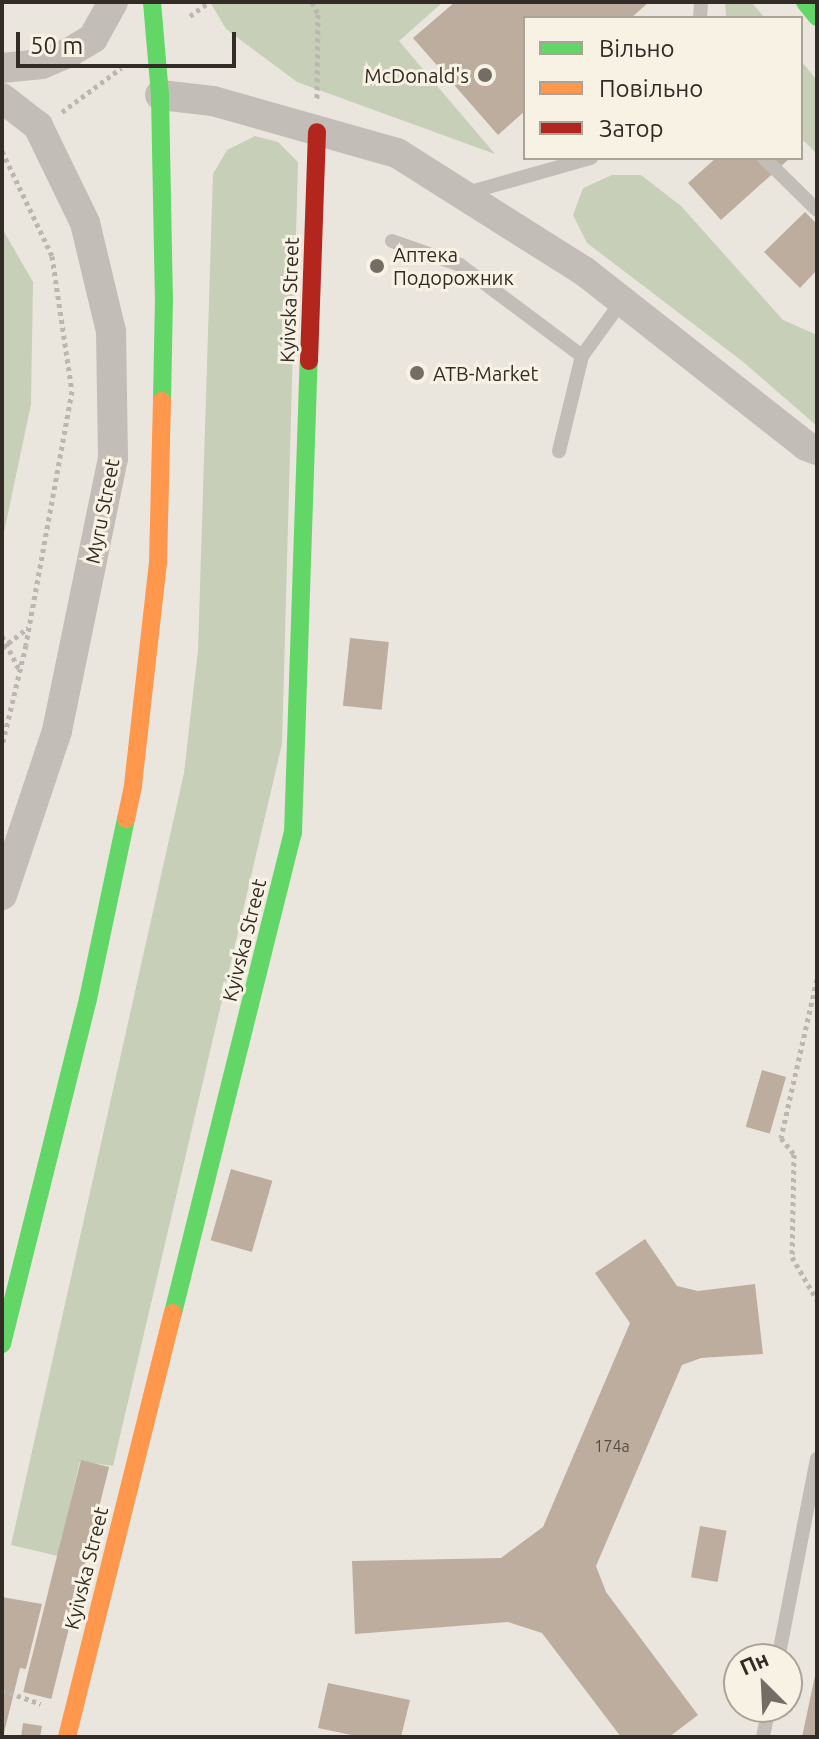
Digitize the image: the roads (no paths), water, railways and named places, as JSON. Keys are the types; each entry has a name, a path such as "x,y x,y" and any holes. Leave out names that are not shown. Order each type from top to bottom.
{"street":[{"path":"2,68 42,64 70,52 93,38 113,2"},
{"path":"2,1344 88,999 133,785 158,563 164,298 160,95 152,2"},
{"path":"805,2 817,17"},
{"path":"160,95 213,101 397,153 584,271 806,446 817,450"},
{"name":"Myru Street","path":"2,98 38,126 85,223 111,331 113,458 57,731 2,895"},
{"name":"Kyivska Street","path":"74,1736 293,833 317,132"}],"lane":[{"path":"462,194 584,160"},
{"path":"766,160 817,210"},
{"path":"392,241 460,265 582,356"},
{"path":"559,451 582,356 622,301"},
{"path":"781,1643 817,1459"}],"place":[{"name":"McDonald's","path":"485,75"},
{"name":"Аптека Подорожник","path":"377,266"},
{"name":"ATB-Market","path":"417,373"}]}
